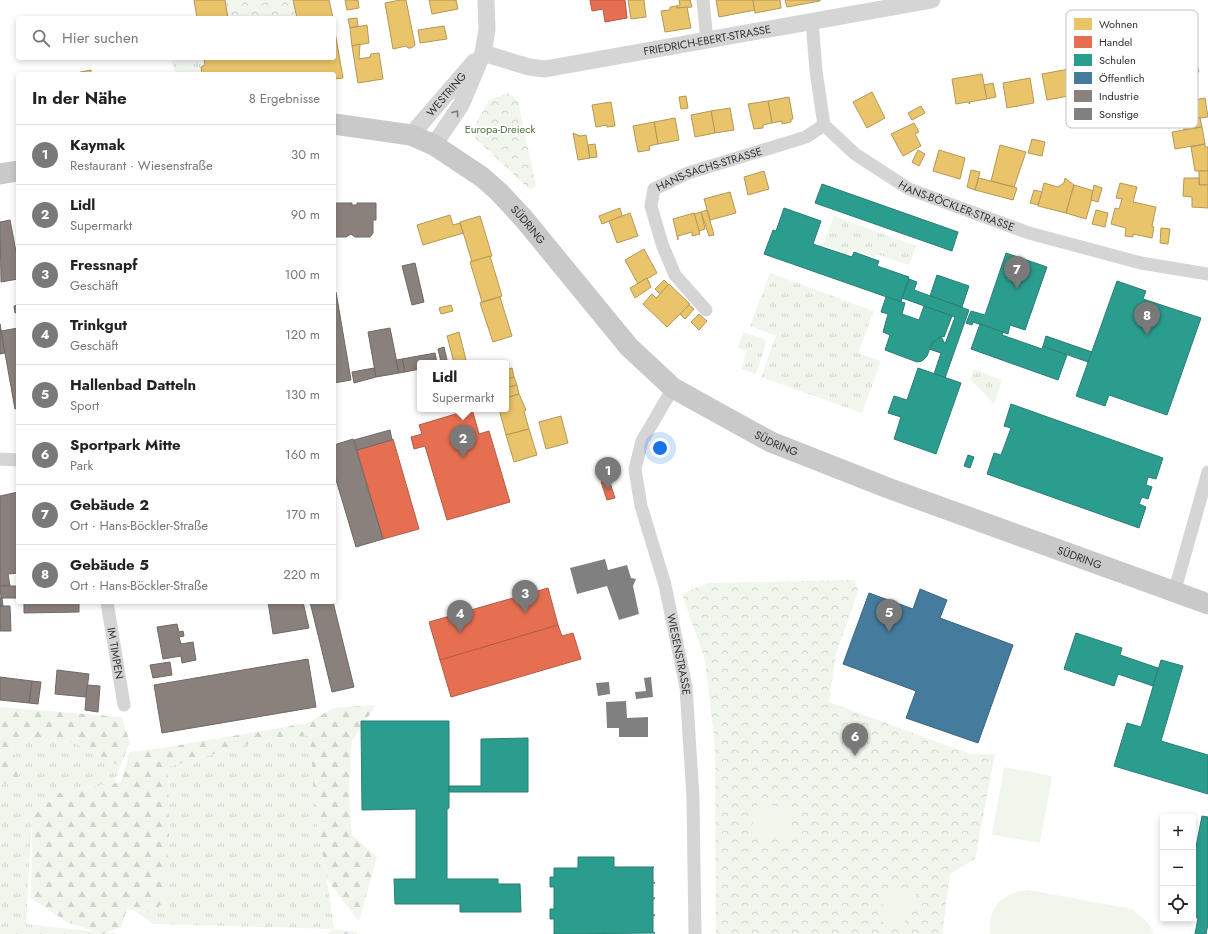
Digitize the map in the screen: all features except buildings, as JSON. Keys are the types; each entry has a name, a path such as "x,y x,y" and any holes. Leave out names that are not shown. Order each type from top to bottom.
{"main road":[{"path":"336,124 411,135 434,145"},
{"name":"SÜDRING","path":"434,145 466,165 499,192 524,219 629,347 673,388 771,442 882,486 1174,593 1208,604"},
{"path":"0,174 16,171"}],"street":[{"name":"WESTRING","path":"434,145 461,105 483,53 487,29 486,0"},
{"path":"703,0 707,41"},
{"name":"FRIEDRICH-EBERT-STRASSE","path":"483,53 529,67 545,69 932,0"},
{"path":"812,22 816,71 824,125"},
{"name":"WESTRING","path":"411,135 483,53"},
{"name":"HANS-BÖCKLER-STRASSE","path":"824,125 855,154 909,189 1029,233 1141,263 1208,274"},
{"name":"HANS-SACHS-STRASSE","path":"706,310 674,275 662,244 651,206 654,189 688,173 806,137 824,125"},
{"name":"WIESENSTRASSE","path":"673,388 642,440 635,469 641,506 665,586 686,687 693,798 695,934"},
{"path":"0,459 16,460"},
{"path":"1174,593 1208,472"},
{"name":"IM TIMPEN","path":"107,604 124,706"}],"green space":[{"path":"225,0 293,0 297,16 228,16"},
{"path":"172,60 204,60 205,65 203,72 175,72"},
{"name":"Europa-Dreieck","path":"509,93 518,101 536,186 530,190 475,138 474,127 489,100"},
{"path":"834,216 916,246 909,265 876,254 874,257 852,249 850,255 823,245"},
{"path":"770,273 874,311 858,353 881,361 862,413 761,377 776,336 750,326"},
{"path":"743,332 767,340 756,374 741,369 747,351 738,348"},
{"path":"974,369 1002,380 994,404 970,379"},
{"path":"855,580 858,591 836,654 829,702 970,754 995,754 975,859 950,874 942,934 716,934 715,746 705,660 682,594 708,583"},
{"path":"376,705 352,741 349,794 352,835 377,857 359,921 327,880 315,813 310,735 255,742 168,767 169,835 166,900 151,913 127,909 121,927 103,934 67,922 31,898 32,817 59,793 121,782 130,752 308,723 333,708"},
{"path":"0,707 122,717 130,743 120,766 72,742 11,737 19,779 0,785"},
{"path":"311,735 315,813 334,929 153,924 134,910 151,913 169,835 168,767 255,742"},
{"path":"11,737 72,742 120,766 115,783 59,793 32,817 26,924 117,934 0,934 0,785 19,779"},
{"path":"1004,767 1052,776 1040,843 992,835"},
{"path":"758,803 794,809 788,840 750,833"},
{"path":"890,884 916,893 902,929 877,920"},
{"path":"1028,890 1132,909 1150,925 1153,934 990,934 991,916 998,903 1011,894"},
{"path":"334,929 357,932 357,934 326,934"}],"place":[{"name":"Gebäude 2","path":"1017,289"},
{"name":"Gebäude 5","path":"1147,335"},
{"name":"Lidl","path":"463,458"},
{"name":"Kaymak","path":"608,490"},
{"name":"Fressnapf","path":"525,613"},
{"name":"Hallenbad Datteln","path":"889,632"},
{"name":"Trinkgut","path":"460,633"},
{"name":"Sportpark Mitte","path":"855,756"}]}
